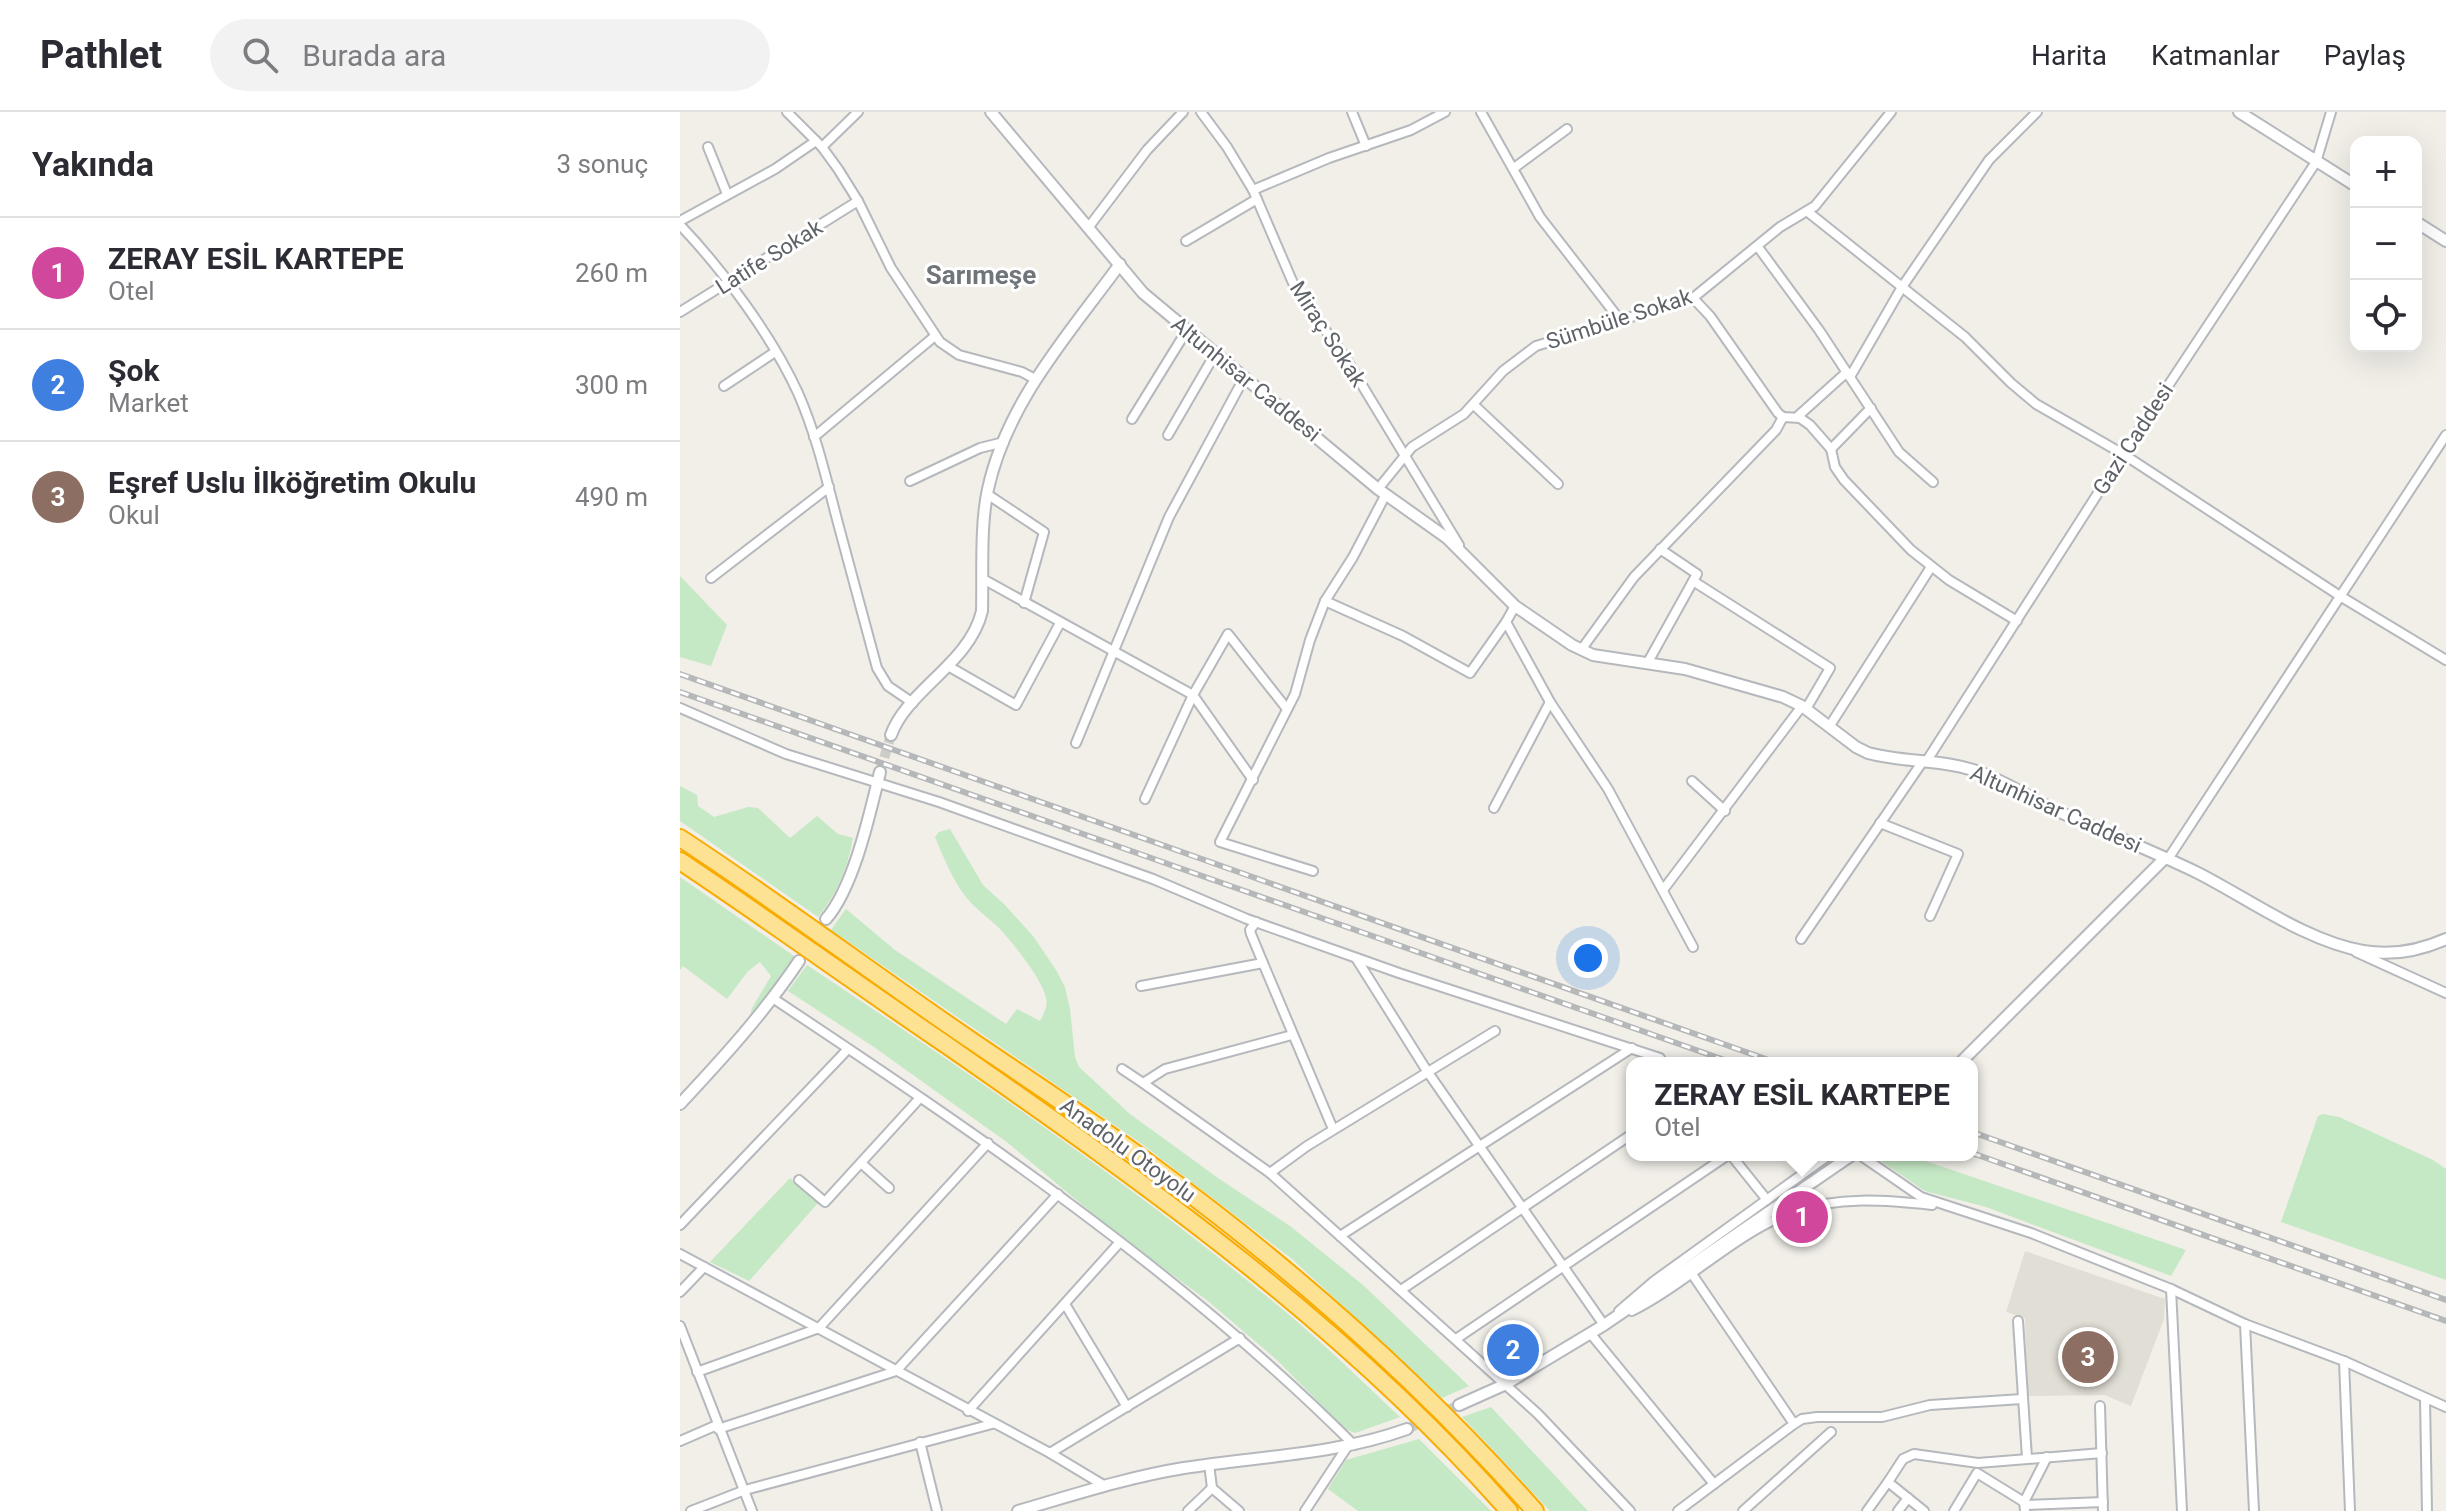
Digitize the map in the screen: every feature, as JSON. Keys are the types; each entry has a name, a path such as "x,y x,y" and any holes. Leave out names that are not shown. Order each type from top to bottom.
{"highway":[{"name":"Anadolu Otoyolu","path":"680,838 1106,1132 1232,1227 1369,1344 1466,1437 1535,1511"},
{"name":"Anadolu Otoyolu","path":"680,861 1080,1138 1250,1266 1366,1368 1509,1511"}],"street":[{"path":"787,112 819,144 858,201 891,268 935,336 952,351 1022,372 1035,379"},
{"path":"858,112 819,144 680,223 729,283 775,352 798,395 829,487 877,668 888,686 913,703"},
{"name":"Altunhisar Caddesi","path":"991,112 1143,293 1382,491 1463,553 1515,606 1581,650 1738,683 1804,707 1868,753 1964,767 1982,773 2052,808 2166,858 2320,938 2344,947 2399,953 2446,939"},
{"path":"1088,228 1147,150 1183,112"},
{"name":"Miraç Sokak","path":"1201,112 1227,147 1255,195 1296,290 1345,357 1463,553"},
{"path":"1352,112 1366,146"},
{"path":"1186,241 1255,195 1329,158 1411,130 1445,112"},
{"path":"1481,112 1540,217 1620,320"},
{"name":"Sümbüle Sokak","path":"1313,871 1220,842 1300,681 1310,640 1325,601 1353,557 1382,491 1404,455 1474,405 1503,371 1536,346 1693,298 1789,221 1808,212 1891,112"},
{"path":"1797,417 1849,374 1902,287 1989,160 2037,112"},
{"path":"2239,112 2350,182"},
{"name":"Gazi Caddesi","path":"1801,939 2017,621 2316,162 2331,112"},
{"path":"1514,168 1567,129"},
{"path":"708,147 727,194"},
{"name":"Latife Sokak","path":"680,312 858,201"},
{"path":"1808,212 1965,337 2036,404 2123,454 2340,596 2446,660"},
{"path":"2422,226 2446,241"},
{"path":"1758,247 1849,374 1899,452 1933,482"},
{"path":"891,735 900,716 966,644 980,618 987,494 1004,442 1035,379 1120,264"},
{"path":"1693,298 1710,316 1778,413 1783,417 1806,421 1831,449 1835,467 1855,493 1931,567 2017,621"},
{"path":"1132,419 1187,330"},
{"path":"814,437 935,336"},
{"path":"724,386 775,352"},
{"path":"1168,435 1215,354"},
{"path":"1076,743 1169,517 1244,378"},
{"path":"1474,405 1558,484"},
{"path":"1831,449 1871,408"},
{"path":"1581,650 1615,600 1660,549 1767,440 1783,417"},
{"path":"1966,1057 2166,858 2446,435"},
{"path":"910,481 980,448 1004,442"},
{"path":"711,578 829,487"},
{"path":"987,494 1044,532 1024,603"},
{"path":"1648,662 1697,574 1660,549"},
{"path":"1829,727 1931,567"},
{"path":"983,579 1193,695 1253,780"},
{"path":"1663,890 1804,707 1830,668 1693,581"},
{"path":"1325,601 1403,636 1470,673 1515,606"},
{"path":"1506,622 1550,702 1608,789 1693,947"},
{"path":"948,666 1016,705 1060,623"},
{"path":"1145,799 1193,695 1228,634 1287,709"},
{"path":"1494,808 1550,702"},
{"path":"680,708 786,754 878,778 1356,958 1657,1057"},
{"path":"826,919 835,908 850,874 878,778"},
{"path":"1692,781 1725,811"},
{"path":"1880,823 1958,854 1930,916"},
{"path":"1256,922 1250,930 1251,934 1333,1129"},
{"path":"2344,947 2446,993"},
{"path":"1356,958 1427,1071 1604,1325"},
{"path":"680,1104 774,999 799,961"},
{"path":"1141,986 1263,963"},
{"path":"774,999 988,1143 1120,1242 1294,1385 1350,1446"},
{"path":"1270,1173 1333,1129 1495,1031"},
{"path":"1143,1083 1165,1069 1292,1035"},
{"path":"1340,1236 1632,1048"},
{"path":"680,1225 848,1049"},
{"path":"1122,1069 1270,1173 1538,1414 1630,1511"},
{"path":"799,1180 825,1202 919,1099"},
{"path":"1401,1290 1626,1138"},
{"path":"697,1372 819,1328 988,1143"},
{"path":"1456,1339 1720,1161"},
{"path":"1734,1161 1767,1200"},
{"path":"1604,1325 1654,1281 1821,1161"},
{"path":"1604,1325 1843,1161"},
{"path":"1868,1161 1912,1192 1945,1206 2012,1226 2171,1289 2245,1324 2344,1361 2446,1407"},
{"path":"861,1163 889,1188"},
{"path":"680,1441 896,1371 1058,1194"},
{"path":"1459,1405 1506,1384 1638,1308 1761,1227 1800,1209 1853,1200 1945,1206"},
{"path":"968,1411 1120,1242"},
{"path":"680,1254 1050,1453 1105,1486"},
{"path":"680,1292 704,1267"},
{"path":"1692,1274 1794,1424"},
{"path":"2171,1289 2182,1511"},
{"path":"1065,1304 1127,1407"},
{"path":"2018,1321 2027,1458"},
{"path":"2245,1324 2254,1511"},
{"path":"680,1326 752,1511"},
{"path":"1590,1333 1714,1484"},
{"path":"1050,1453 1240,1338"},
{"path":"2344,1361 2350,1511"},
{"path":"2425,1398 2427,1511"},
{"path":"1678,1511 1802,1419 1882,1417 1930,1405 2022,1399"},
{"path":"1977,1473 2025,1506 2103,1507 2100,1406"},
{"path":"691,1511 745,1490 993,1424"},
{"path":"1018,1511 1163,1472 1350,1446 1407,1429"},
{"path":"1743,1511 1831,1432"},
{"path":"920,1442 937,1511"},
{"path":"1305,1511 1350,1446"},
{"path":"1867,1511 1903,1459 1914,1454 1978,1463 2102,1453"},
{"path":"2025,1506 2047,1457"},
{"path":"1954,1511 1977,1473 1978,1463"},
{"path":"1209,1464 1212,1488 1239,1511"},
{"path":"1888,1482 1924,1511"},
{"path":"1188,1511 1212,1488"},
{"path":"1898,1511 1908,1498"}],"shaded area":[{"path":"2025,1251 2165,1299 2164,1319 2131,1406 2104,1395 2027,1396 2025,1318 2006,1312"}],"green space":[{"path":"680,576 727,625 711,666 680,657"},
{"path":"680,786 697,795 698,806 714,817 748,807 758,808 790,838 817,816 838,834 853,838 841,880 818,917 680,821"},
{"path":"950,829 983,885 1033,936 1056,970 1065,987 1079,1067 1130,1114 1290,1226 1363,1285 1469,1386 1442,1398 1292,1259 1142,1144 831,930 846,909 895,950 1006,1024 1017,1009 1040,1021 1046,1001 1040,982 1002,931 966,897 949,868 935,837 939,832"},
{"path":"680,877 794,956 783,980 749,1020 752,1008 771,976 760,962 748,971 727,999 683,966 680,970"},
{"path":"807,965 992,1090 1172,1221 1288,1314 1400,1417 1355,1433 1345,1429 1277,1360 1208,1301 1121,1237 1008,1143 874,1047 788,991"},
{"path":"2318,1116 2339,1117 2433,1160 2446,1169 2446,1280 2281,1222"},
{"path":"1881,1161 1926,1161 2186,1250 2171,1276 1986,1207 1925,1191"},
{"path":"790,1178 818,1203 749,1281 710,1262"},
{"path":"1491,1407 1588,1511 1550,1511 1462,1417"},
{"path":"1419,1439 1491,1511 1358,1511 1328,1489 1346,1460"}],"tunnel":[{"path":"880,772 891,735"},
{"path":"1407,1429 1459,1405"}],"railway":[{"path":"680,674 1760,1057"},
{"path":"680,692 1716,1057"},
{"path":"1978,1134 2446,1300"},
{"path":"1978,1155 2446,1321"}],"place":[{"name":"ZERAY ESİL KARTEPE","path":"1802,1217"},
{"name":"Şok","path":"1513,1350"},
{"name":"Eşref Uslu İlköğretim Okulu","path":"2088,1357"}],"district":[{"name":"Sarımeşe","path":"981,275"}]}
